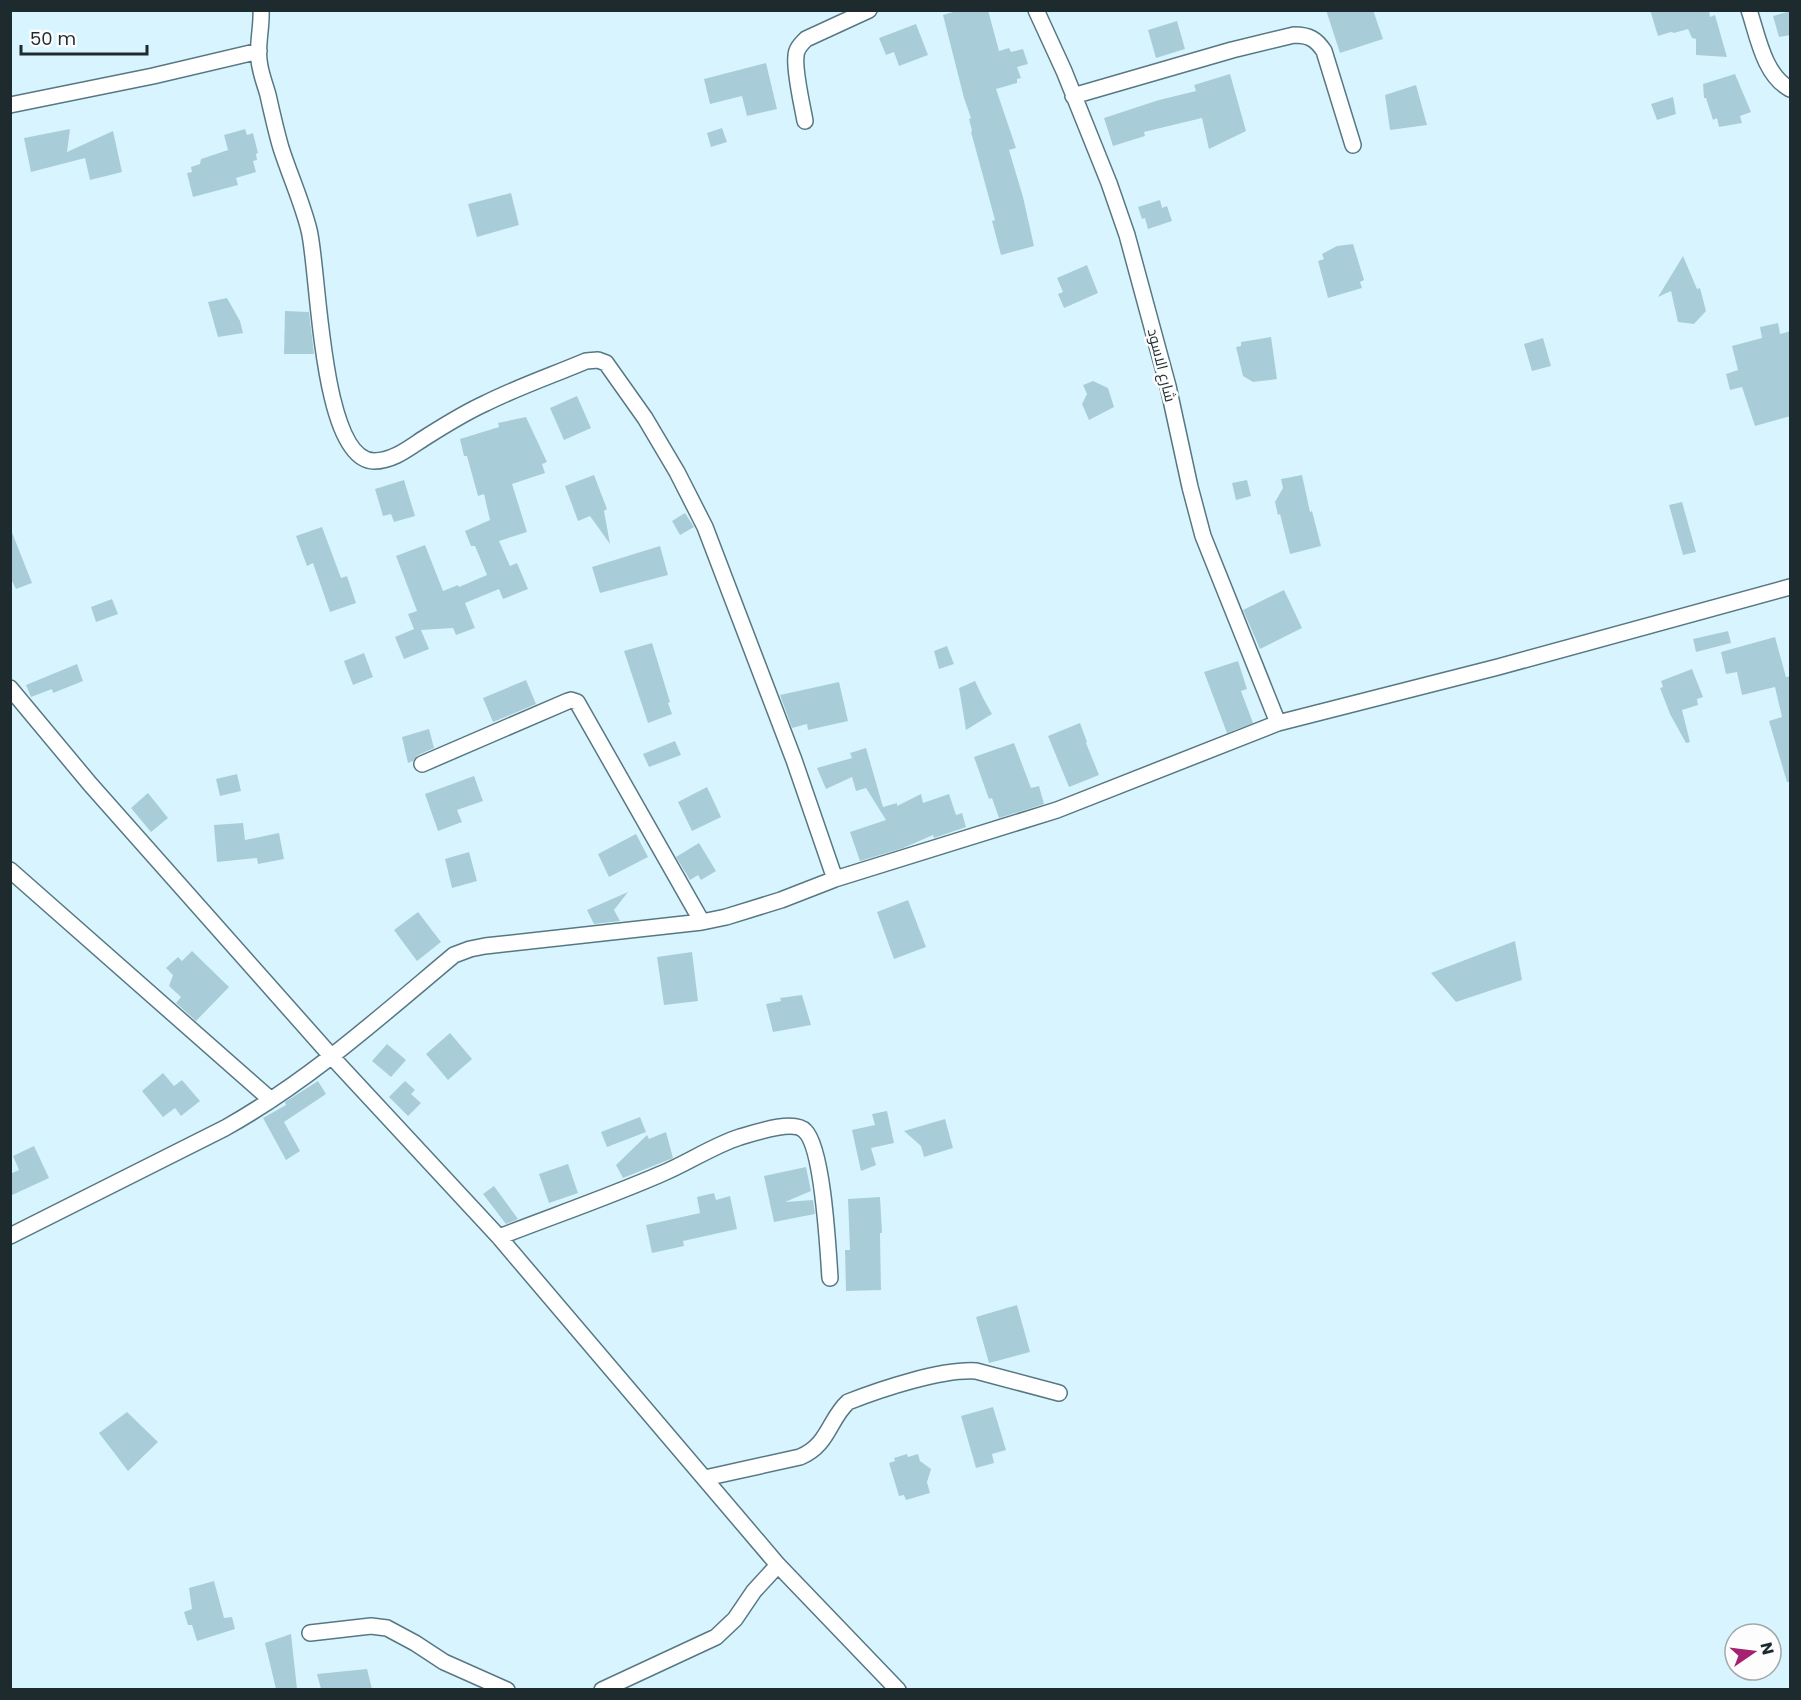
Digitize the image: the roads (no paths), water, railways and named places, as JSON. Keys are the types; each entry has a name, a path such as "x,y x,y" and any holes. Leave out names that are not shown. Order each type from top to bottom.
{"street":[{"path":"261,10 259,62 281,147 309,231 325,364 337,418 343,432 357,453 372,461 396,455 485,403 586,361 598,360 606,363 645,418 677,472 705,527 794,760 835,879"},
{"path":"805,121 795,54 806,39 869,10"},
{"name":"شارع الاسود","path":"1036,10 1109,183 1127,235 1168,386 1203,536 1278,723"},
{"path":"1749,10 1769,66 1776,78 1791,89"},
{"path":"1073,96 1232,50 1294,35 1303,35 1317,41 1324,51 1353,145"},
{"path":"10,105 144,78 259,51"},
{"path":"10,1236 225,1128 271,1100 332,1057 454,955 470,949 702,922 726,917 781,900 835,879 1057,810 1278,723 1510,664 1791,587"},
{"path":"10,688 90,784 332,1057 499,1236 778,1565 897,1689"},
{"path":"422,764 568,701 577,702 702,922"},
{"path":"10,870 271,1100"},
{"path":"499,1236 662,1174 737,1138 768,1129 797,1126 805,1130 809,1136 819,1165 831,1278"},
{"path":"705,1478 807,1454 822,1441 848,1402 915,1381 962,1370 976,1371 1059,1393"},
{"path":"602,1689 630,1682 716,1637 735,1619 754,1590 778,1565"},
{"path":"310,1633 371,1626 387,1628 416,1643 444,1662 507,1689"}]}
